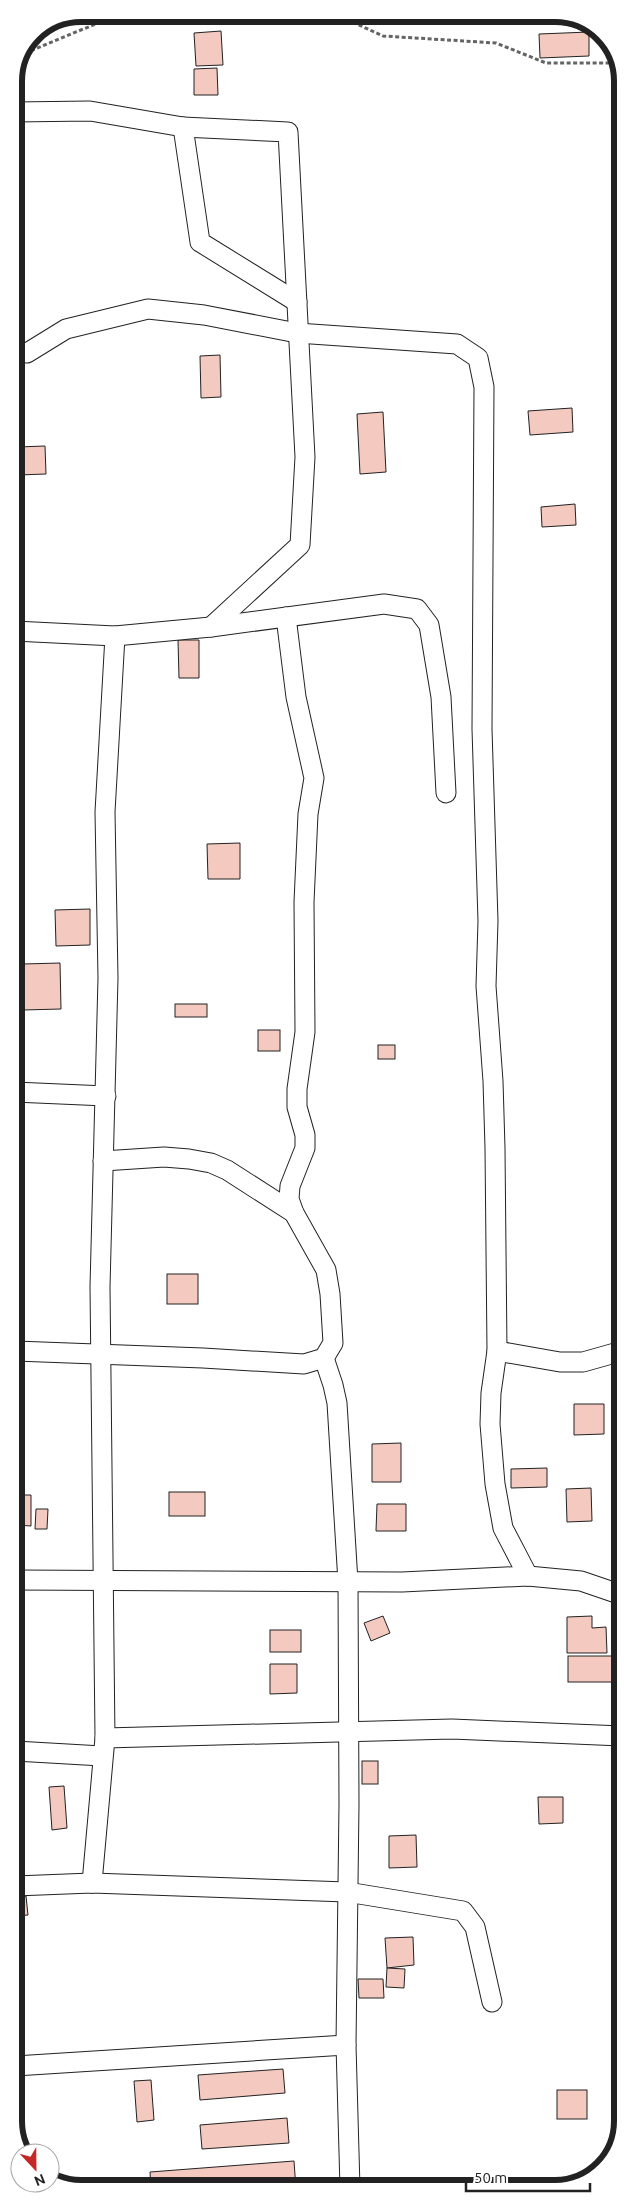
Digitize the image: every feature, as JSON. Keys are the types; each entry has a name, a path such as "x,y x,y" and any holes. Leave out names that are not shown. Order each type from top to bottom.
{"street":[{"path":"22,112 90,111 183,127 288,132 305,457 300,545 210,627"},
{"path":"183,127 200,242 297,302"},
{"path":"22,353 27,353 66,329 148,309 204,315 297,332 457,344 478,358 484,388 482,729 488,921 486,986 493,1081 496,1166 497,1352 491,1393 490,1424 495,1484 503,1528 528,1576"},
{"path":"22,631 115,636 210,627 384,604 417,609 429,625 440,688 446,793"},
{"path":"22,1351 304,1364 324,1358 332,1343 330,1294 326,1270 294,1213 289,1199 290,1186 305,1148 305,1135 297,1107 297,1089 305,1032 304,902 308,814 314,778 296,697 286,617"},
{"path":"92,1884 104,1747 100,1278 108,978 106,812 115,636"},
{"path":"22,1092 106,1096"},
{"path":"103,1161 164,1158 189,1159 211,1163 227,1170 294,1213"},
{"path":"497,1352 560,1362 583,1362 614,1353"},
{"path":"324,1358 337,1403 348,1582 350,1732 346,2045 350,2180"},
{"path":"22,1580 348,1582 528,1576 581,1582 614,1592"},
{"path":"22,1751 350,1732 452,1729 614,1736"},
{"path":"22,1886 92,1884 347,1892 463,1911 475,1927 492,2002"},
{"path":"22,2066 346,2045"}],"path":[{"path":"31,51 100,22"},
{"path":"354,23 383,36 496,43 546,64 610,64"}],"building":[{"path":"221,31 223,65 196,66 194,33"},
{"path":"587,32 589,34 589,56 540,58 539,34"},
{"path":"217,68 218,95 194,95 194,69"},
{"path":"220,355 221,397 201,398 200,356"},
{"path":"572,408 573,432 530,435 528,411"},
{"path":"383,412 386,472 360,474 357,414"},
{"path":"45,446 46,474 22,475 22,447"},
{"path":"575,504 576,525 542,527 541,507"},
{"path":"178,640 199,640 199,678 179,678"},
{"path":"240,843 240,879 208,879 207,844"},
{"path":"90,909 90,945 56,946 55,910"},
{"path":"60,963 61,1009 23,1010 23,964"},
{"path":"612,998 614,998 614,1020 612,1020"},
{"path":"175,1004 207,1004 207,1017 175,1017"},
{"path":"258,1030 280,1030 280,1051 258,1051"},
{"path":"378,1045 395,1045 395,1059 378,1059"},
{"path":"167,1274 198,1274 198,1304 167,1304"},
{"path":"574,1404 604,1404 604,1434 574,1435"},
{"path":"401,1443 401,1482 372,1482 372,1444"},
{"path":"547,1468 547,1487 511,1488 511,1469"},
{"path":"591,1488 592,1521 567,1522 566,1489"},
{"path":"169,1492 205,1492 205,1516 169,1516"},
{"path":"22,1495 31,1495 31,1526 22,1525"},
{"path":"377,1504 406,1504 406,1531 376,1531"},
{"path":"36,1509 48,1509 47,1529 35,1529"},
{"path":"383,1616 390,1633 371,1641 364,1623"},
{"path":"592,1616 592,1628 606,1627 607,1653 567,1653 567,1617"},
{"path":"270,1630 301,1630 301,1652 270,1652"},
{"path":"568,1656 614,1656 614,1682 568,1682"},
{"path":"270,1664 297,1664 297,1693 270,1694"},
{"path":"362,1761 378,1761 378,1784 362,1784"},
{"path":"64,1786 67,1828 52,1830 49,1787"},
{"path":"538,1797 563,1797 563,1823 539,1824"},
{"path":"416,1835 417,1867 389,1868 389,1836"},
{"path":"22,1896 26,1896 28,1915 22,1915"},
{"path":"413,1937 414,1965 387,1968 385,1938"},
{"path":"387,1968 405,1969 404,1988 386,1987"},
{"path":"358,1979 383,1979 384,1998 359,1998"},
{"path":"283,2069 285,2093 200,2100 198,2075"},
{"path":"151,2080 154,2120 137,2122 134,2081"},
{"path":"557,2090 587,2090 587,2119 557,2119"},
{"path":"287,2118 289,2143 202,2149 200,2125"},
{"path":"294,2161 295,2180 150,2180 150,2172"}]}
